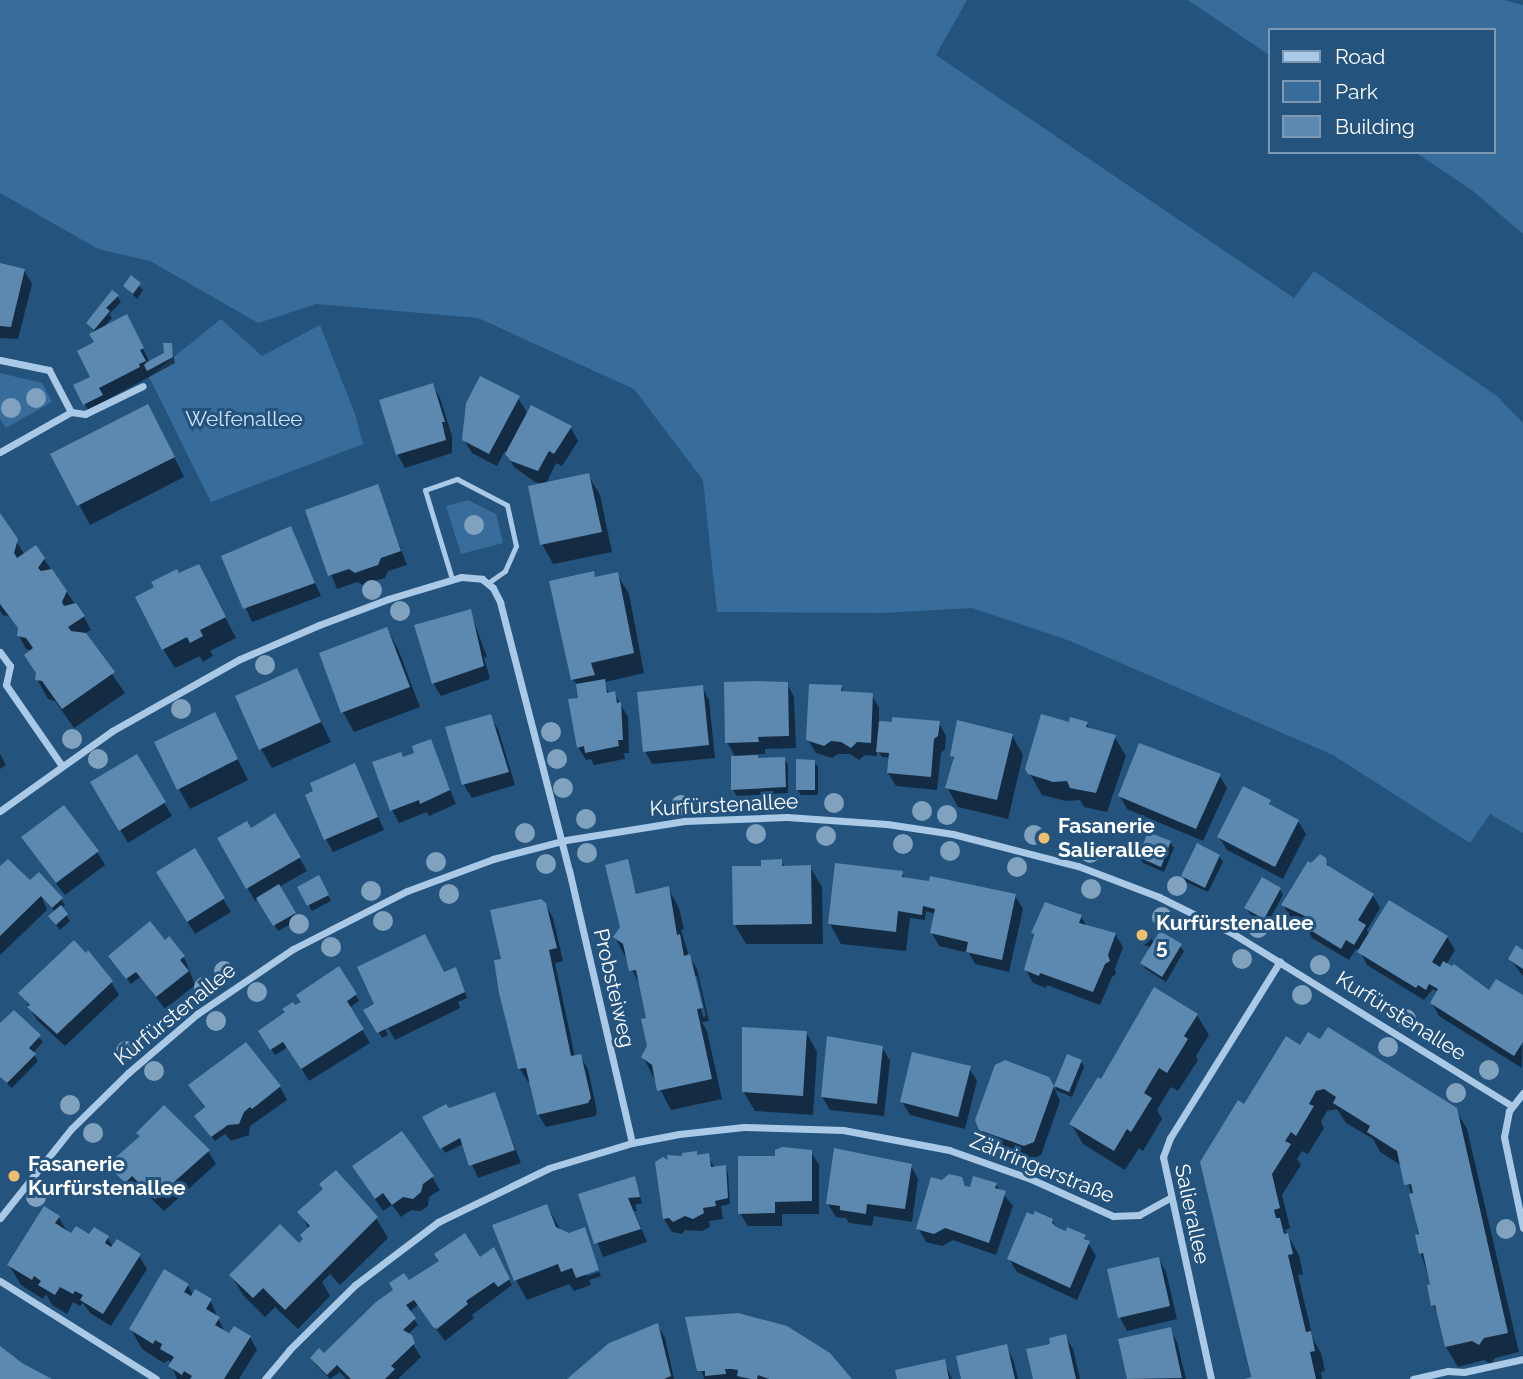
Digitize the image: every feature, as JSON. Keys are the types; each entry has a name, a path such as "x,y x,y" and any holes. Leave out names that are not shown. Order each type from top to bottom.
{"street":[{"path":"0,360 48,370 71,412"},
{"path":"1,449 71,412 85,414 143,386"},
{"path":"0,811 62,766 163,701 240,659 331,620 452,579 472,576 488,583 499,603 560,842"},
{"path":"0,652 10,666 3,685 62,766"},
{"name":"Kurfürstenallee","path":"0,1218 71,1129 128,1073 197,1014 267,964 325,931 407,891 493,859 560,842 646,826 739,818 836,819 954,834 1065,862 1132,886 1212,923 1280,961 1512,1106"},
{"name":"Probsteiweg","path":"560,842 632,1143"},
{"name":"Salierallee","path":"1211,1379 1163,1161 1170,1138 1280,961"},
{"path":"1523,1093 1512,1106 1504,1137 1523,1227"},
{"name":"Zähringerstraße","path":"265,1379 355,1284 438,1222 549,1168 632,1143 679,1133 744,1127 843,1129 949,1150 1031,1179 1113,1216 1139,1215 1170,1198"},
{"path":"0,1281 156,1379"},
{"path":"1413,1379 1448,1371 1462,1376 1523,1359"}],"lane":[{"path":"452,579 425,490 457,479 507,505 516,545 505,571 488,583"}],"green space":[{"path":"0,0 967,0 936,55 1294,298 1314,271 1497,396 1523,423 1523,833 1490,814 1470,843 1333,755 1070,641 972,608 882,613 717,612 703,480 634,389 478,318 316,304 258,323 150,261 98,249 0,193"},
{"path":"1188,0 1504,0 1523,5 1523,234 1473,191 1418,154 1495,154 1495,28 1268,28 1268,54"},
{"name":"Welfenallee","path":"221,319 262,356 320,325 355,414 363,444 211,502 149,377"},
{"path":"0,373 42,383 52,402 6,428 0,419"},
{"path":"468,500 496,514 503,543 461,554 446,506"}],"building":[{"path":"0,263 25,269 11,327 0,326"},
{"path":"131,275 141,283 133,294 123,286"},
{"path":"112,290 119,295 106,308 110,311 94,330 86,323"},
{"path":"127,314 144,348 140,350 146,361 139,364 140,367 99,388 103,395 83,405 73,385 90,377 77,351 94,342 89,334"},
{"path":"163,343 172,343 173,357 147,371 144,365 164,353"},
{"path":"480,376 520,396 489,454 462,440 466,403"},
{"path":"433,383 445,422 442,422 446,440 396,455 379,400"},
{"path":"148,404 175,457 77,506 50,454"},
{"path":"531,405 572,426 554,454 549,451 538,471 511,461 505,454"},
{"path":"589,473 602,532 540,545 528,486"},
{"path":"378,484 401,551 381,558 378,565 355,573 349,569 328,576 305,510"},
{"path":"0,513 18,539 14,553 17,558 36,545 45,558 38,568 41,571 52,569 67,591 62,602 64,606 76,603 85,616 68,627 71,631 86,633 115,672 62,709 42,681 35,680 36,673 24,655 33,648 26,638 17,636 18,628 0,604"},
{"path":"291,526 315,583 243,609 221,556"},
{"path":"199,564 226,617 200,630 203,636 190,643 187,637 162,650 135,597 154,587 151,582 177,569 179,573"},
{"path":"594,571 595,577 618,572 634,653 591,663 595,675 571,680 549,581"},
{"path":"471,609 484,666 432,684 414,625"},
{"path":"387,627 410,687 341,713 319,653"},
{"path":"297,668 321,722 259,750 235,696"},
{"path":"605,679 607,693 615,691 617,703 621,702 623,740 618,740 619,746 585,753 584,746 577,748 568,699 578,698 576,684"},
{"path":"724,682 788,682 789,736 758,737 759,742 725,743"},
{"path":"809,684 842,685 841,691 873,693 871,743 857,742 851,748 841,742 831,741 824,746 806,740"},
{"path":"703,685 709,745 643,752 637,692"},
{"path":"215,712 238,759 177,790 154,742"},
{"path":"491,714 509,772 462,785 445,727"},
{"path":"1041,714 1069,722 1070,717 1088,722 1086,727 1116,735 1096,793 1070,788 1067,781 1053,782 1028,774 1025,769"},
{"path":"892,717 940,721 938,736 934,739 931,777 887,773 889,753 876,752 879,721 892,722"},
{"path":"957,720 1013,734 997,800 945,788 954,757 950,756"},
{"path":"431,739 450,790 420,804 419,800 390,811 372,762 401,752 403,757 414,753 412,746"},
{"path":"1139,743 1221,774 1196,829 1118,796"},
{"path":"137,754 166,802 119,831 90,782"},
{"path":"758,755 758,758 785,757 786,787 731,790 731,756"},
{"path":"796,759 815,760 815,790 796,790"},
{"path":"355,763 378,817 324,840 305,795 313,791 310,783"},
{"path":"1243,786 1271,800 1269,804 1299,820 1275,867 1217,837"},
{"path":"64,805 99,851 56,883 21,837"},
{"path":"275,813 301,857 246,889 217,838 247,821 251,828"},
{"path":"1148,832 1171,841 1161,867 1138,857"},
{"path":"1197,843 1220,855 1205,888 1181,876"},
{"path":"195,848 225,898 187,922 156,872"},
{"path":"1320,854 1326,858 1327,865 1374,894 1358,920 1366,925 1354,945 1346,940 1341,949 1302,925 1307,917 1281,905 1308,861 1311,863"},
{"path":"8,859 30,880 39,872 63,898 52,908 41,896 0,936 0,866"},
{"path":"628,859 636,894 669,886 677,935 680,934 684,956 690,954 703,1008 697,1009 712,1079 657,1091 652,1065 641,1057 647,1046 641,1019 646,1018 636,970 629,971 623,944 613,937 620,927 605,865"},
{"path":"782,859 782,866 811,865 812,924 733,925 732,866 761,866 761,860"},
{"path":"835,863 903,871 902,877 929,881 930,876 1016,894 1002,960 966,952 968,942 930,933 935,909 923,906 922,915 898,911 896,932 828,924"},
{"path":"319,875 329,895 307,906 297,887"},
{"path":"1262,877 1281,888 1264,919 1244,908"},
{"path":"279,884 296,913 273,926 256,898"},
{"path":"541,899 546,903 557,948 549,950 571,1056 581,1054 591,1098 588,1103 537,1115 526,1068 518,1069 499,993 494,960 501,959 490,910"},
{"path":"1389,900 1448,936 1432,962 1440,967 1443,961 1452,966 1454,964 1489,990 1496,979 1523,995 1523,1042 1514,1056 1430,1003 1438,989 1429,984 1426,990 1418,985 1416,988 1357,952"},
{"path":"1045,902 1082,915 1079,923 1116,933 1108,955 1110,961 1105,964 1093,992 1024,970 1034,934 1031,933"},
{"path":"61,905 68,914 56,925 48,916"},
{"path":"150,921 165,940 169,936 185,956 180,960 189,971 156,997 136,972 126,979 108,956"},
{"name":"Kurfürstenallee 5","path":"1138,928 1150,933 1147,942 1134,937"},
{"path":"1160,931 1182,944 1162,977 1140,963"},
{"path":"425,934 444,972 456,967 465,992 377,1033 363,1010 374,1004 357,967"},
{"path":"74,940 86,953 88,950 113,981 57,1034 27,1007 30,1005 18,993"},
{"path":"1516,945 1523,950 1523,969 1508,959"},
{"path":"339,966 357,994 347,1001 364,1029 301,1069 283,1042 270,1050 258,1031 285,1012 282,1009 293,1002 295,1005 301,1002 296,995"},
{"path":"1154,987 1198,1014 1184,1036 1188,1039 1167,1073 1159,1068 1144,1093 1152,1098 1131,1132 1127,1129 1114,1151 1069,1124 1098,1077 1101,1079"},
{"path":"14,1010 41,1035 29,1048 36,1054 7,1083 0,1077 0,1023"},
{"path":"742,1027 807,1031 803,1096 742,1092"},
{"path":"1328,1027 1457,1108 1508,1333 1484,1338 1479,1345 1472,1341 1445,1347 1435,1305 1431,1306 1427,1285 1430,1284 1423,1253 1419,1254 1415,1235 1419,1234 1409,1194 1413,1193 1411,1184 1404,1185 1397,1151 1367,1132 1370,1126 1333,1103 1336,1097 1324,1089 1316,1091 1309,1104 1314,1106 1296,1136 1291,1132 1285,1141 1291,1144 1272,1174 1280,1208 1274,1210 1276,1218 1280,1218 1284,1234 1288,1233 1293,1254 1288,1255 1306,1332 1311,1331 1315,1351 1310,1352 1316,1379 1245,1379 1251,1377 1200,1162 1238,1100 1244,1104 1286,1036 1300,1045 1308,1032 1320,1039"},
{"path":"827,1036 883,1046 877,1104 821,1097"},
{"path":"246,1042 281,1086 252,1109 250,1107 244,1112 239,1124 228,1125 211,1137 194,1116 205,1107 188,1085"},
{"path":"912,1052 971,1066 958,1117 900,1102"},
{"path":"1067,1054 1082,1060 1069,1092 1054,1086"},
{"path":"1005,1060 1049,1077 1054,1086 1034,1142 1024,1146 979,1130 975,1120 995,1065"},
{"path":"495,1092 515,1150 469,1166 460,1138 440,1149 422,1117 446,1104 449,1108"},
{"path":"164,1105 210,1150 155,1199 132,1176 125,1183 107,1165 140,1136 136,1133"},
{"path":"402,1131 434,1176 423,1184 421,1192 413,1199 403,1197 392,1205 383,1193 375,1199 352,1166"},
{"path":"782,1147 812,1150 812,1201 775,1202 775,1213 738,1214 738,1156 775,1156 775,1150"},
{"path":"834,1148 912,1164 905,1209 867,1204 866,1214 840,1210 840,1206 826,1204"},
{"path":"697,1151 697,1155 709,1153 711,1167 726,1165 728,1198 715,1201 716,1206 703,1208 704,1213 693,1219 685,1216 673,1222 669,1218 663,1219 655,1162 663,1157 668,1160 667,1155 682,1156 682,1153"},
{"path":"336,1170 378,1217 285,1310 263,1288 253,1298 229,1275 280,1224 299,1243 303,1239 300,1235 310,1226 297,1212 323,1189 319,1184"},
{"path":"949,1174 962,1177 965,1186 970,1187 973,1176 997,1183 995,1188 1006,1191 989,1243 945,1228 934,1234 916,1229 931,1177 942,1180"},
{"path":"635,1176 640,1197 628,1198 641,1229 594,1244 578,1194"},
{"path":"547,1204 556,1227 569,1233 585,1227 599,1270 576,1278 572,1268 561,1272 558,1264 514,1281 492,1225"},
{"path":"44,1206 60,1216 55,1223 71,1233 76,1226 89,1234 94,1227 109,1236 105,1243 111,1247 117,1239 141,1254 103,1314 80,1300 83,1295 75,1291 73,1294 60,1287 55,1295 38,1285 41,1281 34,1276 32,1280 7,1265"},
{"path":"1035,1211 1053,1219 1052,1223 1058,1228 1066,1231 1067,1227 1086,1235 1084,1239 1090,1241 1070,1288 1007,1259 1027,1212 1033,1215"},
{"path":"465,1233 480,1257 494,1247 510,1279 498,1287 494,1282 466,1301 468,1304 437,1329 414,1300 406,1305 416,1318 403,1330 412,1335 415,1343 391,1366 395,1369 385,1379 351,1379 337,1365 327,1375 310,1358 319,1348 324,1353 376,1302 393,1290 389,1283 404,1273 409,1280 439,1261 434,1254"},
{"path":"1159,1257 1170,1306 1118,1318 1107,1269"},
{"path":"164,1269 189,1284 184,1292 191,1296 195,1289 212,1299 206,1309 220,1317 215,1325 229,1333 234,1326 251,1336 224,1379 190,1379 192,1376 184,1371 182,1375 168,1366 174,1357 160,1349 162,1344 155,1340 153,1344 129,1329"},
{"path":"738,1313 787,1326 830,1353 852,1379 769,1379 758,1375 757,1379 751,1379 737,1376 738,1370 732,1369 725,1369 726,1374 705,1376 705,1371 697,1371 685,1317"},
{"path":"658,1323 671,1376 664,1379 567,1379 609,1343"},
{"path":"1171,1327 1182,1378 1127,1379 1118,1339"},
{"path":"1066,1334 1076,1379 1033,1379 1026,1349 1050,1344 1049,1338"},
{"path":"1007,1344 1015,1379 961,1379 956,1356"},
{"path":"0,1346 22,1363 52,1379 0,1379"},
{"path":"945,1359 949,1379 897,1379 895,1370"}],"place":[{"name":"Fasanerie Salierallee","path":"1044,838"},
{"name":"Kurfürstenallee 5","path":"1142,935"},
{"name":"Fasanerie Kurfürstenallee","path":"14,1176"}]}
